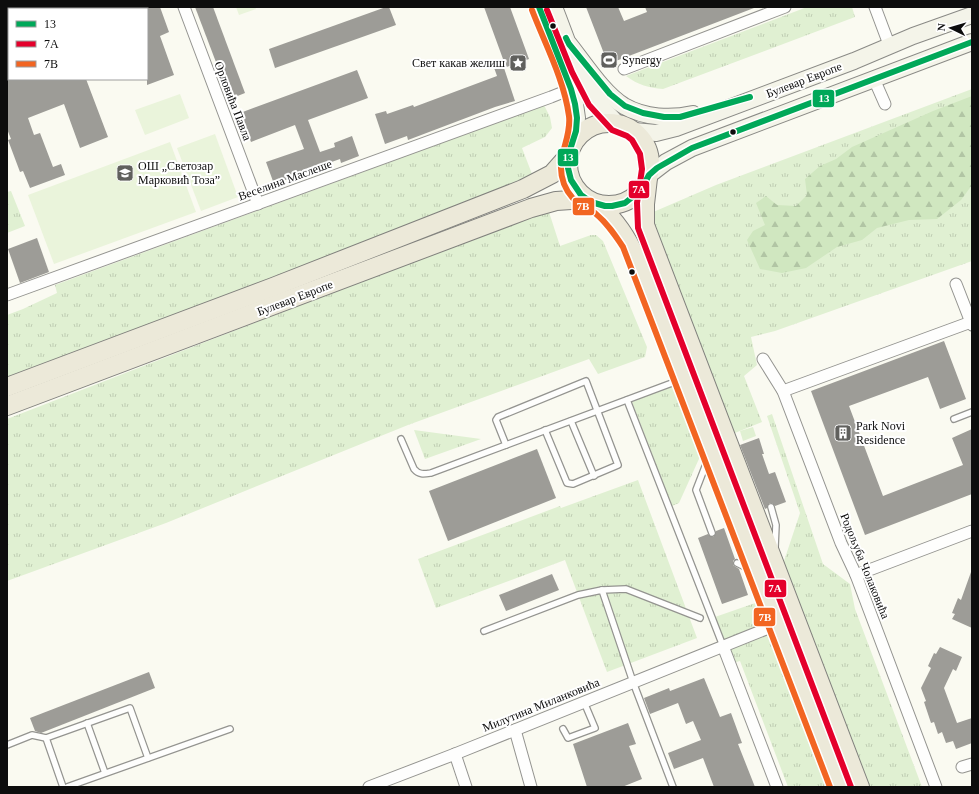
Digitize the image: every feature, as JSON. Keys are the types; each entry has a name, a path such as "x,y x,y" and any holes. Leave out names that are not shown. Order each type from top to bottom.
{"main road":[{"path":"539,7 571,88 577,118 576,131 569,154 568,168 571,180 577,191 612,217 630,244 839,787"},
{"path":"554,7 579,69 596,100 617,124"},
{"name":"Булевар Европе","path":"634,131 656,133 676,128 972,15"},
{"name":"Булевар Европе","path":"648,176 666,162 692,148 972,42"},
{"path":"569,44 610,94 624,106 642,113 664,117 680,117 781,89"},
{"path":"569,154 577,138 588,128 602,123 617,124 634,131 642,140 648,151 650,162 645,204 645,225 740,468 774,564 860,787"},
{"name":"Булевар Европе","path":"7,387 273,287 523,189 552,174 569,154"},
{"path":"592,202 612,206 631,200 641,190 648,176"},
{"name":"Булевар Европе","path":"7,406 531,208 556,201 592,202"}],"street":[{"name":"Орловића Павла","path":"184,7 258,204"},
{"path":"624,69 785,7"},
{"path":"875,7 890,47"},
{"path":"874,79 885,104"},
{"name":"Веселина Маслеше","path":"7,295 537,102 571,88"},
{"path":"783,391 972,323 956,284"},
{"name":"Родољуба Чолаковића","path":"763,359 783,391 841,543 856,575 936,787"},
{"path":"856,575 972,531"},
{"name":"Милутина Миланковића","path":"369,787 776,625"},
{"path":"724,646 777,787"},
{"path":"515,730 532,787"},
{"path":"455,754 466,787"}],"lane":[{"path":"401,439 411,465 417,472 420,474 431,473 682,379"},
{"path":"506,445 497,424 496,420 498,417 586,381 618,465 573,484 567,483 545,430"},
{"path":"627,400 724,646"},
{"path":"954,419 972,412"},
{"path":"571,420 594,476"},
{"path":"711,453 696,490 712,533"},
{"path":"770,507 776,526 774,564"},
{"path":"737,563 756,572"},
{"path":"602,590 632,682 673,787"},
{"path":"484,631 578,594 602,590 626,590 700,618"},
{"path":"563,729 568,738 595,728 584,702"},
{"path":"7,745 32,735 46,738 130,708 148,758"},
{"path":"87,723 105,773"},
{"path":"67,787 230,728"},
{"path":"46,738 63,787"}],"green space":[{"path":"236,7 255,7 256,9 239,15"},
{"path":"807,7 852,7 855,17 663,89 644,86 626,76"},
{"path":"972,89 972,261 775,331 751,337 757,365 744,376 762,422 730,435 654,235 651,213 716,185"},
{"path":"180,94 189,118 145,135 135,110"},
{"path":"972,96 972,185 961,200 937,219 909,220 877,228 862,240 837,247 806,268 782,273 760,269 747,240 753,231 765,225 756,203 766,196 777,205 796,206 807,195 805,179 820,166 836,159 852,147 933,111"},
{"path":"544,105 550,117 552,128 545,137 522,148 532,174 529,177 7,382 7,315 57,293 55,285"},
{"path":"215,134 238,197 201,211 177,148"},
{"path":"170,142 196,212 54,264 28,195"},
{"path":"11,191 25,226 7,233 7,192"},
{"path":"548,209 560,246 591,235 596,235 603,241 647,347 645,357 598,374 589,359 408,425 166,523 7,581 7,419"},
{"path":"678,383 703,450 679,503 672,506 632,402"},
{"path":"772,414 823,564 850,584 855,609 922,787 868,787 782,567 800,513 767,416"},
{"path":"753,427 756,436 743,441 740,431"},
{"path":"414,430 481,439 425,459"},
{"path":"638,480 697,638 607,672 565,560 436,608 418,559 560,506 561,508"},
{"path":"761,601 767,616 763,626 725,641 715,617"},
{"path":"772,631 833,787 788,787 740,661 733,663 728,648"}],"building":[{"path":"160,7 169,32 160,36 174,75 147,85 148,8"},
{"path":"195,7 213,7 245,93 230,99"},
{"path":"389,7 396,25 275,68 269,49"},
{"path":"484,7 510,7 529,59 504,68 515,101 495,107 408,140 407,136 385,144 375,114 386,111 387,114 413,105 414,107 497,76 492,62 503,59"},
{"path":"586,7 618,7 624,21 647,12 645,7 754,8 608,64"},
{"path":"357,70 368,98 308,120 320,152 335,147 334,143 352,136 359,156 341,163 340,159 309,170 310,174 295,179 294,177 274,184 266,162 304,149 295,125 251,142 240,113"},
{"path":"7,79 86,80 108,137 80,148 64,104 28,118 34,135 40,133 53,167 61,164 65,175 30,188 23,171 20,172 8,140 11,139 7,129"},
{"path":"37,238 49,272 20,283 8,249"},
{"name":"Park Novi Residence","path":"944,341 966,399 940,409 928,377 849,406 883,496 963,465 952,438 972,429 972,494 865,535 811,391"},
{"path":"759,438 764,454 762,454 769,474 775,472 786,502 775,506 770,503 765,509 740,445"},
{"path":"537,449 556,498 448,541 429,491"},
{"path":"724,528 735,559 733,561 733,565 739,569 748,595 722,604 698,538 708,534 713,537 716,531"},
{"path":"971,572 972,628 952,619 955,614 952,613 958,598 961,600"},
{"path":"552,574 559,590 506,611 499,595"},
{"path":"940,647 962,657 956,671 953,669 944,688 957,723 972,718 972,743 956,749 953,741 946,743 942,732 938,734 934,722 931,723 924,702 926,701 921,688 931,668 928,666 934,653 936,654"},
{"path":"149,672 155,688 41,733 35,731 30,718"},
{"path":"704,678 720,717 731,713 742,743 738,744 755,787 714,787 703,758 674,769 668,753 701,740 693,721 686,724 678,703 650,714 644,698 669,688 670,691"},
{"path":"628,723 636,744 629,746 642,779 622,787 587,787 573,744"}],"transit line":[{"name":"13","path":"539,7 571,89 575,104 577,118 576,131 568,156 568,168 571,180 581,195 591,202 605,206 625,203 641,190 649,175 657,168 692,148 972,42"},
{"name":"7B","path":"532,10 559,75 567,102 569,125 561,166 561,175 564,184 570,195 576,201 595,213 604,221 623,247 830,787"},
{"name":"7A","path":"547,10 572,72 589,105 612,130 627,136 632,140 640,154 642,169 637,203 638,228 851,787"},
{"name":"13","path":"566,38 569,44 610,94 625,106 643,113 664,117 680,117 750,97"}],"place":[{"name":"Synergy","path":"609,60"},
{"name":"Свет какав желиш","path":"518,63"},
{"name":"ОШ „Светозар Марковић Тоза”","path":"125,173"},
{"name":"Park Novi Residence","path":"843,433"}]}
